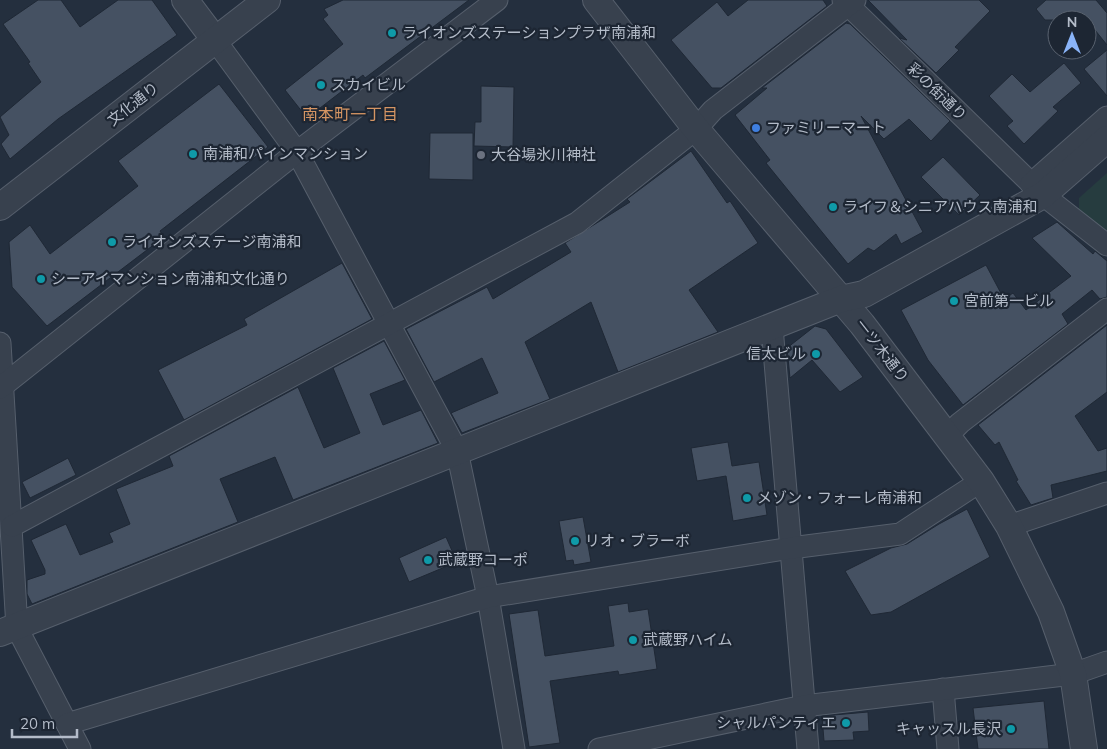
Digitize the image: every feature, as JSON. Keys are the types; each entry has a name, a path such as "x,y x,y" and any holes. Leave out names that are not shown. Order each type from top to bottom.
{"street":[{"path":"185,0 297,152 458,452 488,597 514,749"},
{"name":"文化通り","path":"0,207 267,0"},
{"path":"2,386 297,152 497,0"},
{"name":"一ツ木通り","path":"596,0 696,129 841,299 981,481 1009,526 1050,612 1073,674 1084,749"},
{"path":"12,526 576,223 696,129 713,110 849,2"},
{"name":"彩の街通り","path":"849,2 1037,189 1107,245"},
{"path":"1037,189 1107,118"},
{"path":"9,630 841,299 869,291 1037,189 1107,139"},
{"path":"947,436 960,422 1107,309"},
{"path":"772,327 808,749"},
{"path":"0,343 12,526 9,630 67,724 80,749"},
{"path":"67,724 488,597 790,548 900,534 981,481"},
{"path":"1009,526 1107,493"},
{"path":"599,749 804,706 1073,674 1107,662"},
{"path":"943,689 948,749"}],"green space":[{"path":"1107,173 1107,233 1079,210 1079,198"}],"building":[{"path":"38,0 61,0 80,27 118,0 152,0 177,35 58,119 10,159 1,144 9,135 0,117 41,82 28,63 30,62 3,24"},
{"path":"343,0 469,0 365,78 363,75 307,118 285,90 343,44 323,19 328,15 324,9"},
{"path":"748,0 823,0 827,6 721,88 712,88 671,40 717,2 728,16"},
{"path":"868,0 979,0 990,11 955,47 959,50 936,73 899,38 907,40"},
{"path":"1046,0 1096,0 1107,13 1107,45 1097,32 1097,10 1047,10 1047,20 1045,20 1036,9"},
{"path":"846,23 850,24 950,121 931,141 909,119 884,139 861,116 923,232 901,244 896,234 874,251 868,248 848,264 766,163 770,160 735,115 767,88 762,88"},
{"path":"1107,50 1107,96 1084,69"},
{"path":"1064,63 1081,83 1053,107 1058,111 1024,144 1007,126 1013,121 989,96 1012,74 1030,92"},
{"path":"219,84 268,147 160,231 164,237 47,326 12,287 9,242 30,225 50,254 138,186 118,161"},
{"path":"481,86 514,87 513,147 474,146 475,122 481,122"},
{"path":"430,133 473,133 473,180 429,179"},
{"path":"691,151 727,203 730,201 758,243 689,290 718,332 618,372 591,302 525,342 550,399 462,433 451,413 498,393 482,358 434,382 406,329 487,287 493,299 571,252 565,243 630,202 627,199"},
{"path":"943,157 980,195 959,215 921,177"},
{"path":"1057,222 1093,254 1095,251 1107,261 1107,297 1100,299 1092,290 1062,314 1068,324 963,405 928,360 901,310 986,265 1004,299 1013,293 1026,310 1071,276 1032,238"},
{"path":"342,263 372,319 184,420 158,370 247,325 244,319"},
{"path":"1107,325 1107,392 1075,416 1098,451 1107,448 1107,471 1051,485 1053,498 1031,505 1016,481 1018,480 999,442 995,445 978,425"},
{"name":"信太ビル","path":"815,326 826,329 863,377 840,392 812,360 790,378 787,348"},
{"path":"384,341 405,380 370,394 383,425 421,410 438,443 293,500 275,457 220,479 238,522 32,604 27,594 27,580 45,574 45,570 31,540 66,524 80,555 113,542 109,533 130,524 116,489 173,466 169,456 298,387 324,448 360,433 333,368"},
{"name":"メゾン・フォーレ南浦和","path":"728,442 732,466 759,462 767,515 733,521 726,476 697,481 691,448"},
{"path":"68,458 76,475 30,498 22,482"},
{"path":"967,509 990,557 891,612 871,615 845,571 891,548 907,544"},
{"name":"リオ・ブラーボ","path":"583,517 591,562 574,565 573,560 566,561 559,521"},
{"name":"武蔵野コーポ","path":"446,537 457,562 409,582 399,558"},
{"path":"628,603 629,612 648,609 657,669 619,675 618,671 550,681 560,743 529,747 509,614 538,610 545,656 614,646 608,606"},
{"name":"キャッスル長沢","path":"1044,701 1049,749 978,749 973,708"},
{"name":"シャルパンティエ","path":"868,712 869,731 853,732 854,740 824,741 822,716"}],"place":[{"name":"ライオンズステーションプラザ南浦和","path":"392,33"},
{"name":"スカイビル","path":"321,85"},
{"name":"ファミリーマート","path":"756,128"},
{"name":"南浦和パインマンション","path":"193,154"},
{"name":"大谷場氷川神社","path":"481,155"},
{"name":"ライフ＆シニアハウス南浦和","path":"833,207"},
{"name":"ライオンズステージ南浦和","path":"112,242"},
{"name":"シーアイマンション南浦和文化通り","path":"41,279"},
{"name":"宮前第一ビル","path":"954,301"},
{"name":"信太ビル","path":"816,354"},
{"name":"メゾン・フォーレ南浦和","path":"747,498"},
{"name":"リオ・ブラーボ","path":"575,541"},
{"name":"武蔵野コーポ","path":"428,560"},
{"name":"武蔵野ハイム","path":"633,640"},
{"name":"シャルパンティエ","path":"846,723"},
{"name":"キャッスル長沢","path":"1011,729"}],"district":[{"name":"南本町一丁目","path":"350,114"}]}
